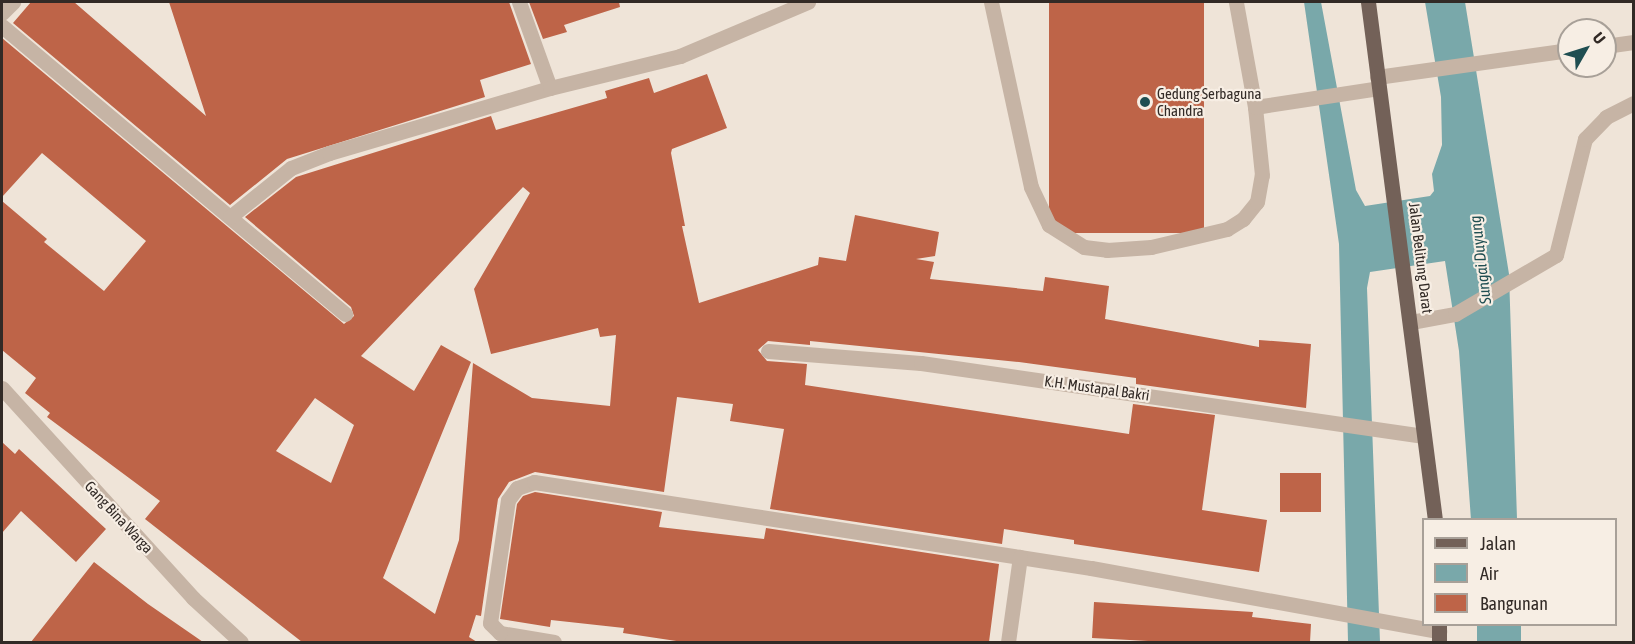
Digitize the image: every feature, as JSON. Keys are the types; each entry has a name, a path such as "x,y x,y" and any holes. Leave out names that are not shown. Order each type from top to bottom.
{"main road":[{"name":"Jalan Belitung Darat","path":"1369,2 1436,518"}],"street":[{"path":"2,13 13,2"},
{"path":"519,2 550,88"},
{"path":"230,218 291,168 329,153 550,88 680,56 808,2"},
{"path":"991,2 1031,187 1049,225 1084,247 1107,250 1151,247 1227,229 1243,219 1257,202 1262,175 1255,107 1236,2"},
{"path":"2,26 345,314"},
{"path":"1617,44 1634,42"},
{"path":"1255,107 1378,82 1428,69 1557,52"},
{"path":"1411,322 1455,314 1556,255 1585,139 1606,117 1634,103"},
{"name":"K.H. Mustapal Bakri","path":"768,351 921,363 1424,436"},
{"name":"Gang Bina Warga","path":"2,388 193,598 241,642"},
{"path":"554,642 500,633 490,623 508,500 517,488 534,482 1020,557 1439,632"},
{"path":"1008,642 1020,557"}],"water":[{"name":"Sungai Duyung","path":"1304,2 1321,2 1356,190 1365,206 1430,196 1434,191 1432,174 1442,145 1441,97 1425,2 1465,2 1509,274 1517,518 1471,518 1459,351 1445,261 1370,272 1367,288 1380,642 1348,642 1339,244"},
{"path":"1477,626 1521,626 1521,642 1477,642"}],"building":[{"path":"31,2 74,2 206,116 169,2 509,2 531,64 480,80 485,97 287,159 230,205 13,23"},
{"path":"529,2 619,2 620,7 564,25 567,32 543,39"},
{"name":"Gedung Serbaguna Chandra","path":"1049,2 1204,2 1204,233 1049,233"},
{"path":"2,38 344,324 354,316 351,307 245,217 296,177 491,116 496,130 607,98 605,91 649,78 654,93 707,74 727,128 672,149 671,153 685,226 682,226 699,303 818,265 819,257 846,261 855,215 939,232 935,256 916,259 934,262 930,279 1043,291 1045,277 1109,286 1105,319 1259,347 1259,340 1311,344 1306,408 1136,384 1136,378 1019,362 810,341 810,345 768,341 758,350 767,361 807,364 805,385 1129,434 1133,404 1215,415 1202,510 1267,520 1259,572 1074,544 1074,540 1004,529 1002,544 770,509 784,429 730,421 733,404 677,397 664,492 535,472 509,482 498,499 481,616 476,615 469,637 477,642 302,642 145,519 160,501 47,417 50,413 25,393 36,378 2,350 2,201 47,239 44,242 104,291 146,241 42,153 2,197","holes":["523,187 530,193 474,289 491,354 598,328 600,337 616,335 610,406 532,398 473,363 459,540 435,614 383,578 471,362 441,345 414,391 361,356","315,398 354,425 331,483 276,451"]},
{"path":"2,442 15,454 19,449 106,529 76,562 21,511 2,533"},
{"path":"1280,473 1321,473 1321,512 1280,512"},
{"path":"535,492 662,512 659,527 764,539 766,528 999,564 989,642 683,642 623,633 624,628 551,620 550,627 500,619 517,504 523,496"},
{"path":"94,562 148,604 203,642 31,642"},
{"path":"1094,602 1253,612 1252,617 1311,624 1310,642 1167,642 1092,638"}],"place":[{"name":"Gedung Serbaguna Chandra","path":"1145,102"}]}
